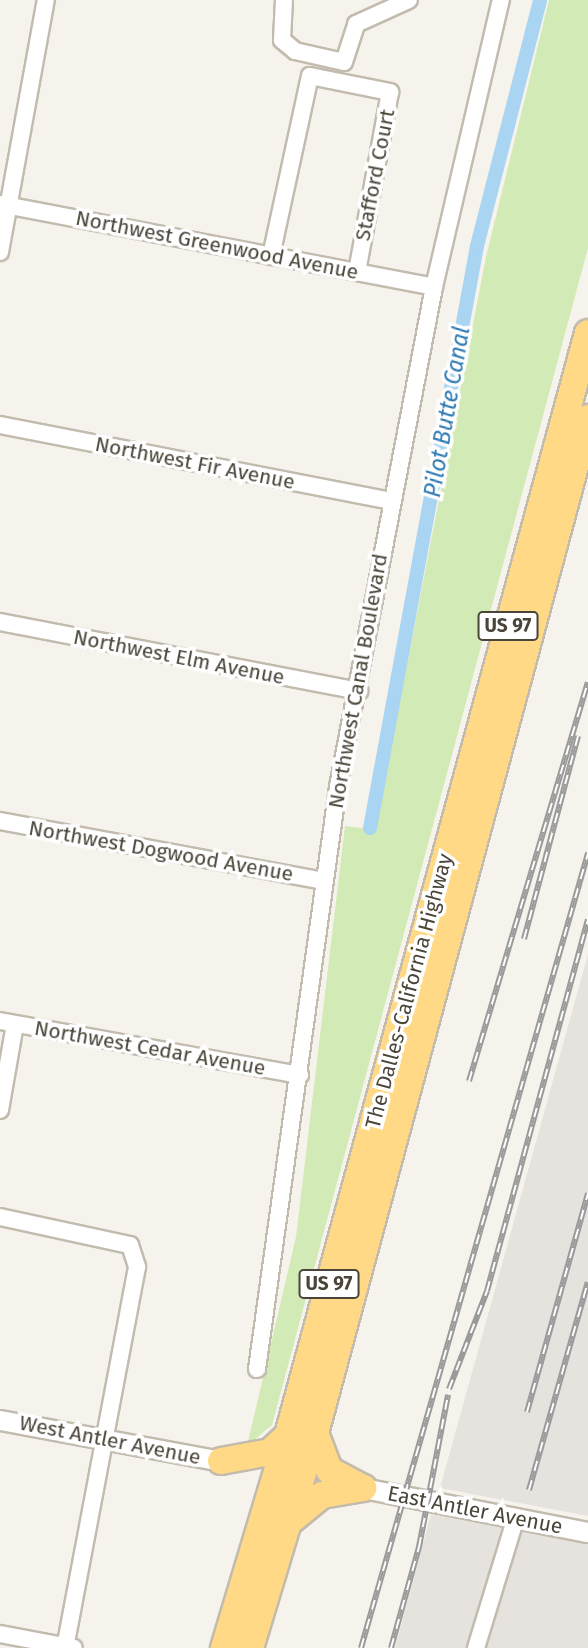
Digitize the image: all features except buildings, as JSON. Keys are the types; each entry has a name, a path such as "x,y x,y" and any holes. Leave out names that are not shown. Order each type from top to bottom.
{"highway":[{"name":"The Dalles-California Highway","path":"224,1648 288,1435 588,333"},
{"name":"The Dalles-California Highway","path":"250,1648 315,1433 588,418"},
{"path":"315,1433 329,1470 363,1488"},
{"path":"221,1461 270,1452 288,1435"},
{"path":"221,1461 251,1477 266,1509"},
{"path":"289,1522 322,1495 363,1488"}],"street":[{"path":"0,252 3,204 46,0"},
{"path":"284,0 282,40 295,51 344,62 356,24 409,0"},
{"name":"Northwest Canal Boulevard","path":"257,1370 300,1075 323,881 391,501 434,287 501,0"},
{"name":"Stafford Court","path":"271,256 310,76 390,92 357,272"},
{"name":"Northwest Greenwood Avenue","path":"3,204 434,287"},
{"name":"Northwest Fir Avenue","path":"0,425 391,501"},
{"name":"Northwest Elm Avenue","path":"0,622 359,691"},
{"name":"Northwest Dogwood Avenue","path":"0,821 323,881"},
{"path":"0,1110 7,1023"},
{"name":"Northwest Cedar Avenue","path":"7,1023 300,1075"},
{"path":"0,1217 130,1245 137,1267 68,1647 0,1634"},
{"name":"West Antler Avenue","path":"0,1420 221,1461"},
{"name":"East Antler Avenue","path":"363,1488 588,1532"},
{"path":"476,1648 516,1517"}],"shaded area":[{"path":"588,954 588,1516 440,1488"},
{"path":"431,1514 588,1543 588,1648 395,1648"}],"green space":[{"path":"549,0 588,0 588,248 272,1425 247,1446 296,1237 345,826 375,830 486,257"}],"waterway":[{"name":"Pilot Butte Canal","path":"370,828 477,246 540,0"}],"railway":[{"path":"469,1081 588,682"},
{"path":"524,939 578,736"},
{"path":"361,1648 588,853"},
{"path":"449,1389 487,1291 588,920"},
{"path":"527,1412 588,1193"},
{"path":"529,1490 588,1282"},
{"path":"391,1648 419,1547 448,1395"}]}
